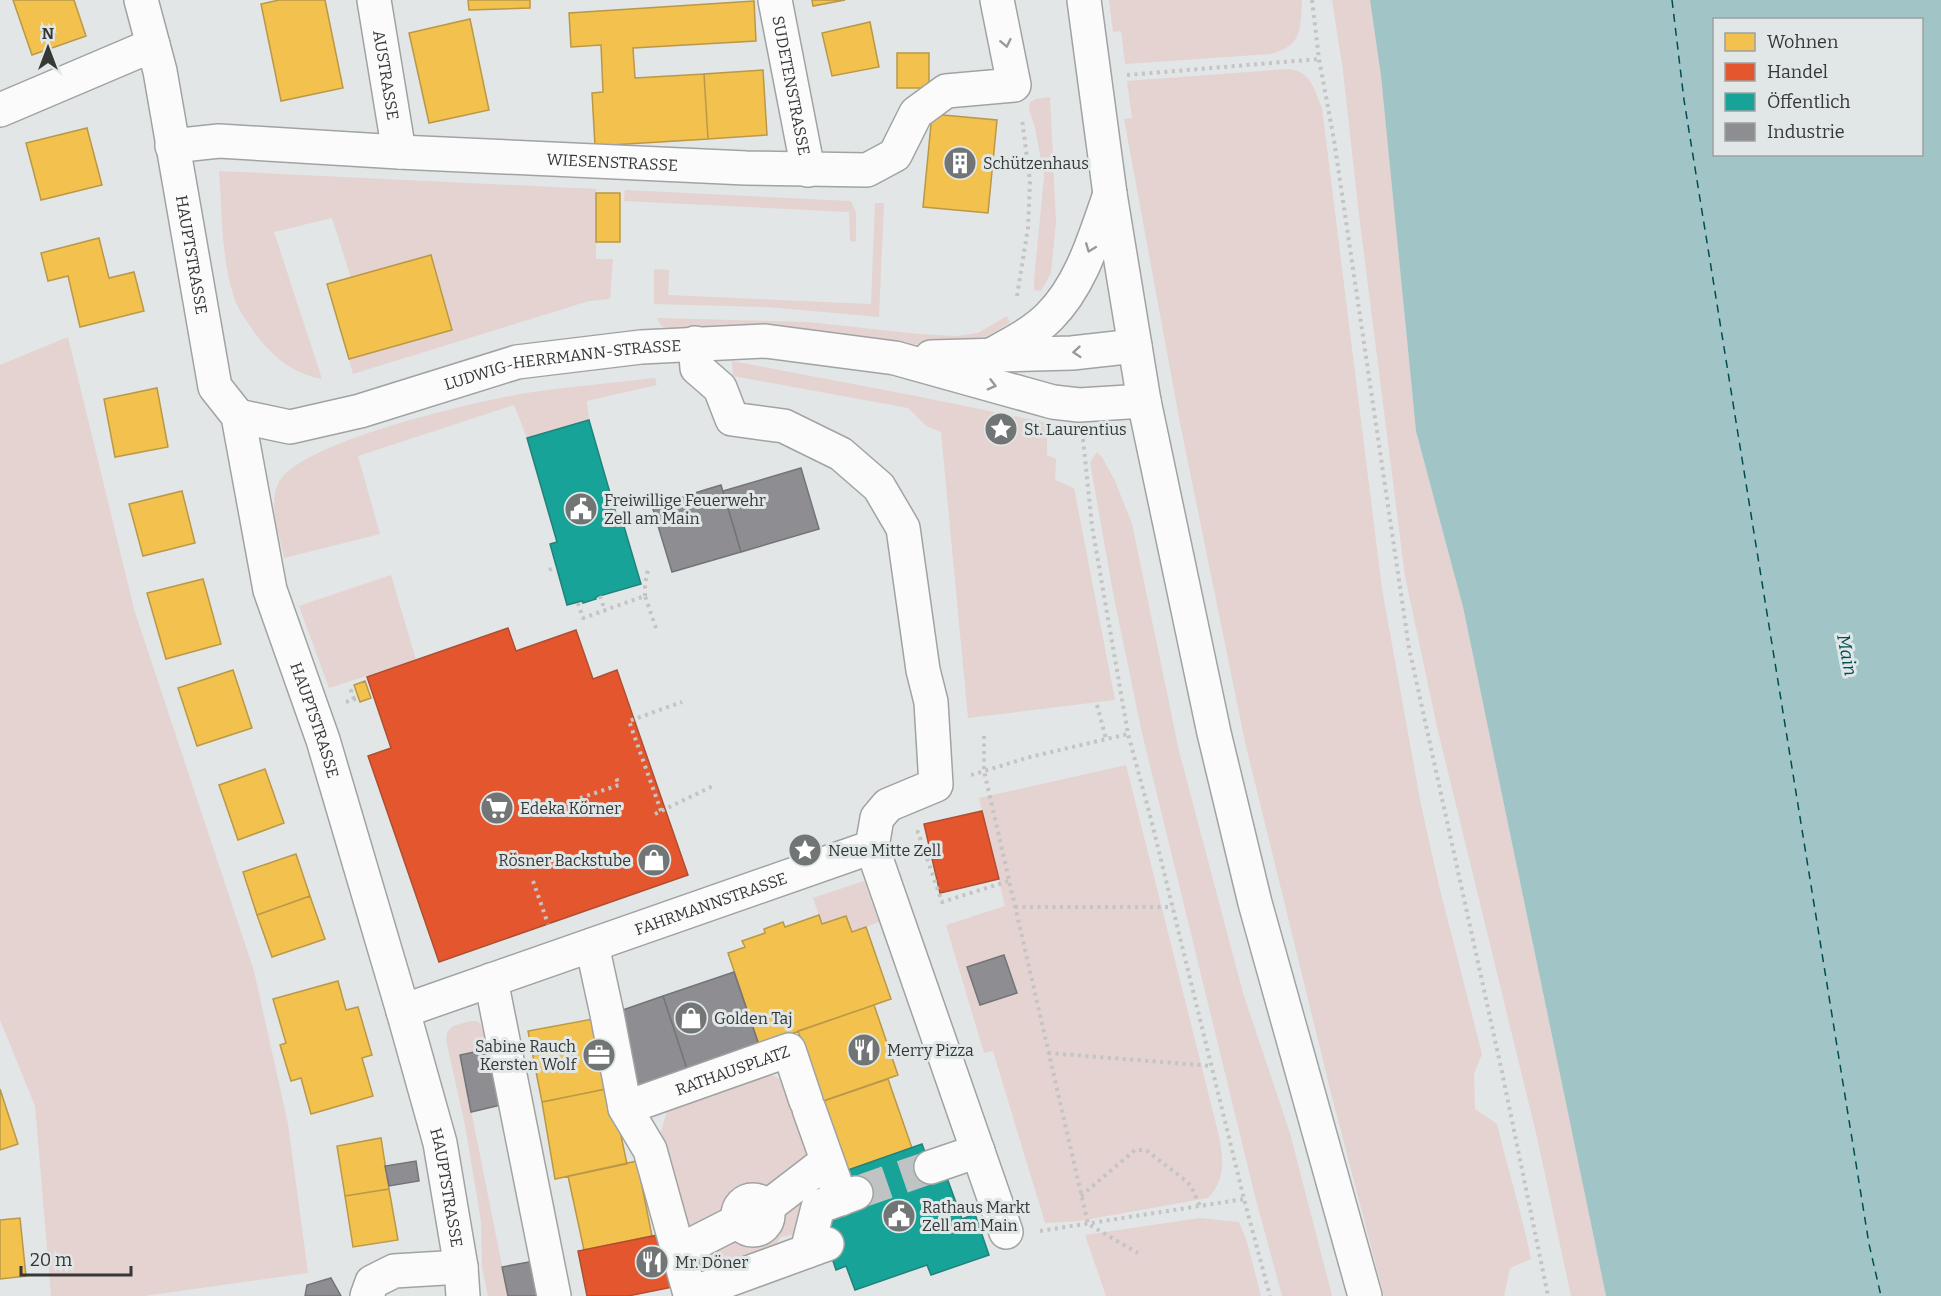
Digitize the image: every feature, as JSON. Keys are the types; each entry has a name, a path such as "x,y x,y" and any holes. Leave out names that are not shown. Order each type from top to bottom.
{"street":[{"name":"HAUPTSTRASSE","path":"141,0 160,71 215,387 238,416 280,586 323,740 404,1011 440,1143 462,1281"},
{"name":"AUSTRASSE","path":"374,0 399,152"},
{"name":"SUDETENSTRASSE","path":"775,0 808,170"},
{"path":"997,0 1014,85"},
{"path":"1084,0 1110,194 1144,401 1214,733 1252,891 1365,1296"},
{"path":"0,110 153,45"},
{"name":"WIESENSTRASSE","path":"172,146 219,141 399,152 808,170 867,170 895,155 916,113 946,91 1014,85"},
{"path":"990,356 1019,339 1049,317 1072,287 1087,256 1110,194"},
{"name":"LUDWIG-HERRMANN-STRASSE","path":"238,416 290,427 360,411 517,362 695,343 765,341 895,358 1053,402 1079,405 1144,401"},
{"path":"695,343 697,368 720,388 732,419 784,426 841,454 879,487 903,528 923,670 931,702 936,785 888,805 877,818 872,848 1006,1232"},
{"name":"LUDWIG-HERRMANN-STRASSE","path":"895,358 1072,353 1135,346"},
{"name":"FAHRMANNSTRASSE","path":"404,1011 872,848"},
{"name":"RATHAUSPLATZ","path":"592,945 625,1108 650,1150 690,1294 817,1248 818,1207 848,1196 827,1161 789,1050 625,1108"},
{"path":"491,980 554,1296"},
{"path":"931,1167 978,1151"},
{"path":"679,1251 752,1214 827,1161"},
{"path":"367,1296 372,1282 394,1271 462,1281"}],"path":[{"path":"1312,0 1408,648 1497,1049 1548,1296"},
{"path":"1127,75 1319,59"},
{"path":"1011,304 1017,298 1029,228 1030,181 1022,117 1014,85"},
{"path":"1017,298 1049,317"},
{"path":"1079,405 1092,526 1128,734 1270,1296"},
{"path":"549,570 556,567"},
{"path":"648,570 645,596 657,631"},
{"path":"600,596 605,611"},
{"path":"578,603 583,618 645,596"},
{"path":"354,699 351,691 356,689"},
{"path":"661,811 629,721 682,702"},
{"path":"1097,705 1106,739"},
{"path":"936,785 1030,757 1128,734"},
{"path":"984,736 984,771 1088,1224 1138,1253"},
{"path":"580,798 619,785 615,776"},
{"path":"655,814 713,786"},
{"path":"872,848 918,832 929,858 942,902 1009,881"},
{"path":"533,881 550,930"},
{"path":"1015,907 1173,907"},
{"path":"1048,1053 1212,1066"},
{"path":"1081,1196 1135,1150 1140,1149 1146,1150 1185,1179 1191,1186 1200,1206"},
{"path":"1006,1232 1036,1232 1244,1200"}],"shaded area":[{"path":"1109,0 1302,0 1300,28 1298,35 1289,46 1270,54 1125,64 1121,31 1113,32"},
{"path":"1332,0 1370,0 1381,76 1416,431 1463,607 1606,1296 1571,1296 1537,1137 1437,727 1405,576 1343,71"},
{"path":"1296,70 1307,77 1322,108 1382,589 1421,805 1482,1054 1474,1074 1475,1109 1497,1124 1531,1259 1510,1268 1504,1296 1384,1296 1331,1093 1245,742 1180,423 1124,119 1132,118 1127,81"},
{"path":"1050,97 1056,222 1051,273 1041,291 1034,290 1034,281 1044,176 1029,109 1030,102"},
{"path":"219,171 596,189 596,259 613,259 610,299 589,301 353,374 349,359 452,330 431,256 351,278 332,218 274,232 322,379 310,376 288,366 262,343 236,302 229,279 224,248"},
{"path":"625,190 851,201 856,212 856,241 850,240 849,212 624,201"},
{"path":"875,203 884,203 879,317 767,307 654,304 654,269 669,270 668,295 871,304"},
{"path":"1007,316 1010,322 984,337 956,344 937,345 813,333 670,329 661,326 657,318 807,322 956,336 978,333"},
{"path":"68,337 134,609 254,971 288,1124 308,1273 144,1296 51,1296 35,1106 0,1020 0,365"},
{"path":"732,361 1047,423 1047,455 1056,459 1055,480 1074,488 1115,700 968,718 941,432 926,426 908,408 733,376"},
{"path":"655,378 657,385 587,401 589,420 527,438 514,405 358,456 380,534 284,558 274,509 276,490 279,482 294,467 321,452 356,437 396,424 476,403 548,390"},
{"path":"1097,452 1115,481 1132,524 1179,751 1243,993 1290,1133 1332,1296 1282,1296 1255,1196 1142,733 1114,598 1090,462"},
{"path":"391,575 416,660 329,688 299,606"},
{"path":"1126,765 1218,1132 1222,1159 1221,1175 1208,1198 1079,1221 1045,1223 993,1051 984,1053 946,925 1005,906 979,798"},
{"path":"864,881 879,922 852,932 846,916 822,924 813,898"},
{"path":"471,1021 480,1023 489,1049 460,1055 508,1296 488,1296 482,1268 481,1221 465,1125 446,1040 447,1032 453,1026"},
{"path":"771,1075 789,1083 817,1160 762,1198 749,1196 743,1199 735,1209 687,1240 659,1138 668,1108"},
{"path":"815,1178 809,1218 792,1235 781,1237 765,1260 728,1272 702,1262 695,1250 755,1234 765,1229"},
{"path":"1200,1218 1239,1222 1247,1242 1261,1296 1106,1296 1085,1235"}],"water":[{"name":"Main","path":"1370,0 1941,0 1941,1296 1606,1296 1463,607 1416,431 1381,76"}],"building: Wohnen":[{"path":"13,0 74,0 86,36 32,55"},
{"path":"279,0 325,0 343,88 281,101 261,4"},
{"path":"468,0 530,0 530,8 469,10"},
{"path":"812,0 845,0 813,6"},
{"path":"754,1 756,41 633,48 635,78 704,74 708,139 595,146 592,93 603,92 601,45 571,47 569,13"},
{"path":"470,19 489,110 429,123 409,33"},
{"path":"870,22 879,67 832,76 822,33"},
{"path":"897,53 929,53 929,88 897,88"},
{"path":"763,70 767,135 708,139 704,74"},
{"name":"Schützenhaus","path":"932,114 997,120 988,213 923,207"},
{"path":"87,128 102,185 41,200 26,143"},
{"path":"596,193 620,193 620,242 596,242"},
{"path":"99,238 109,278 134,272 144,311 80,327 68,276 48,281 41,253"},
{"path":"431,255 452,330 349,359 327,284"},
{"path":"157,388 168,447 115,457 104,399"},
{"path":"182,491 195,543 143,556 129,504"},
{"path":"203,579 221,644 166,659 147,593"},
{"path":"233,670 252,728 197,746 178,688"},
{"path":"365,681 371,698 360,702 354,685"},
{"path":"265,769 284,823 238,840 219,785"},
{"path":"296,854 310,896 257,915 243,872"},
{"path":"310,896 325,939 272,957 257,915"},
{"path":"819,915 822,924 846,916 852,932 866,927 891,999 759,1045 728,953 745,947 742,941 765,933 764,929 783,922 785,927"},
{"path":"338,981 346,1010 358,1007 372,1055 362,1058 373,1096 311,1114 301,1078 291,1081 280,1045 286,1043 273,999"},
{"path":"874,1005 898,1075 823,1101 798,1031"},
{"path":"598,1018 611,1088 542,1102 528,1031"},
{"path":"888,1079 912,1148 848,1170 818,1103"},
{"path":"611,1088 627,1164 555,1179 542,1102"},
{"path":"0,1089 18,1144 0,1150"},
{"path":"381,1138 389,1189 345,1196 337,1146"},
{"path":"637,1161 652,1236 584,1250 568,1176"},
{"path":"389,1189 398,1240 353,1247 345,1196"},
{"path":"20,1218 26,1276 0,1279 0,1220"}],"building: Handel":[{"path":"508,628 516,651 576,630 593,679 617,670 688,875 439,962 368,756 391,748 367,677"},
{"path":"982,811 999,879 940,893 924,824"},
{"path":"663,1234 673,1287 628,1296 587,1296 578,1251"}],"building: Öffentlich":[{"name":"Freiwillige Feuerwehr Zell am Main","path":"589,420 619,524 623,523 641,584 583,603 582,601 567,605 550,544 557,542 527,438"},
{"name":"Rathaus Markt Zell am Main","path":"922,1144 936,1182 947,1178 962,1219 975,1214 989,1255 931,1275 927,1265 855,1290 846,1266 836,1270 820,1222 848,1170"}],"building: Industrie":[{"path":"801,468 819,529 741,552 723,491"},
{"path":"721,485 741,552 672,572 652,506"},
{"path":"1004,955 1017,993 980,1005 967,967"},
{"path":"734,972 759,1045 687,1069 663,996"},
{"path":"663,996 687,1069 632,1089 617,1012"},
{"path":"489,1049 501,1105 471,1112 460,1055"},
{"path":"416,1161 419,1181 389,1186 385,1166"},
{"path":"534,1261 541,1296 508,1296 502,1267"},
{"path":"331,1278 341,1296 305,1296 307,1285"}],"ferry route":[{"path":"1672,0 1684,100 1869,1244 1881,1296"}],"tunnel":[{"path":"856,1193 931,1167"}],"place":[{"name":"Schützenhaus","path":"960,163"},
{"name":"St. Laurentius","path":"1001,429"},
{"name":"Freiwillige Feuerwehr Zell am Main","path":"581,509"},
{"name":"Edeka Körner","path":"497,808"},
{"name":"Neue Mitte Zell","path":"805,850"},
{"name":"Rösner Backstube","path":"654,860"},
{"name":"Golden Taj","path":"691,1018"},
{"name":"Merry Pizza","path":"864,1050"},
{"name":"Sabine Rauch Kersten Wolf","path":"599,1055"},
{"name":"Rathaus Markt Zell am Main","path":"899,1216"},
{"name":"Mr. Döner","path":"652,1262"}]}
